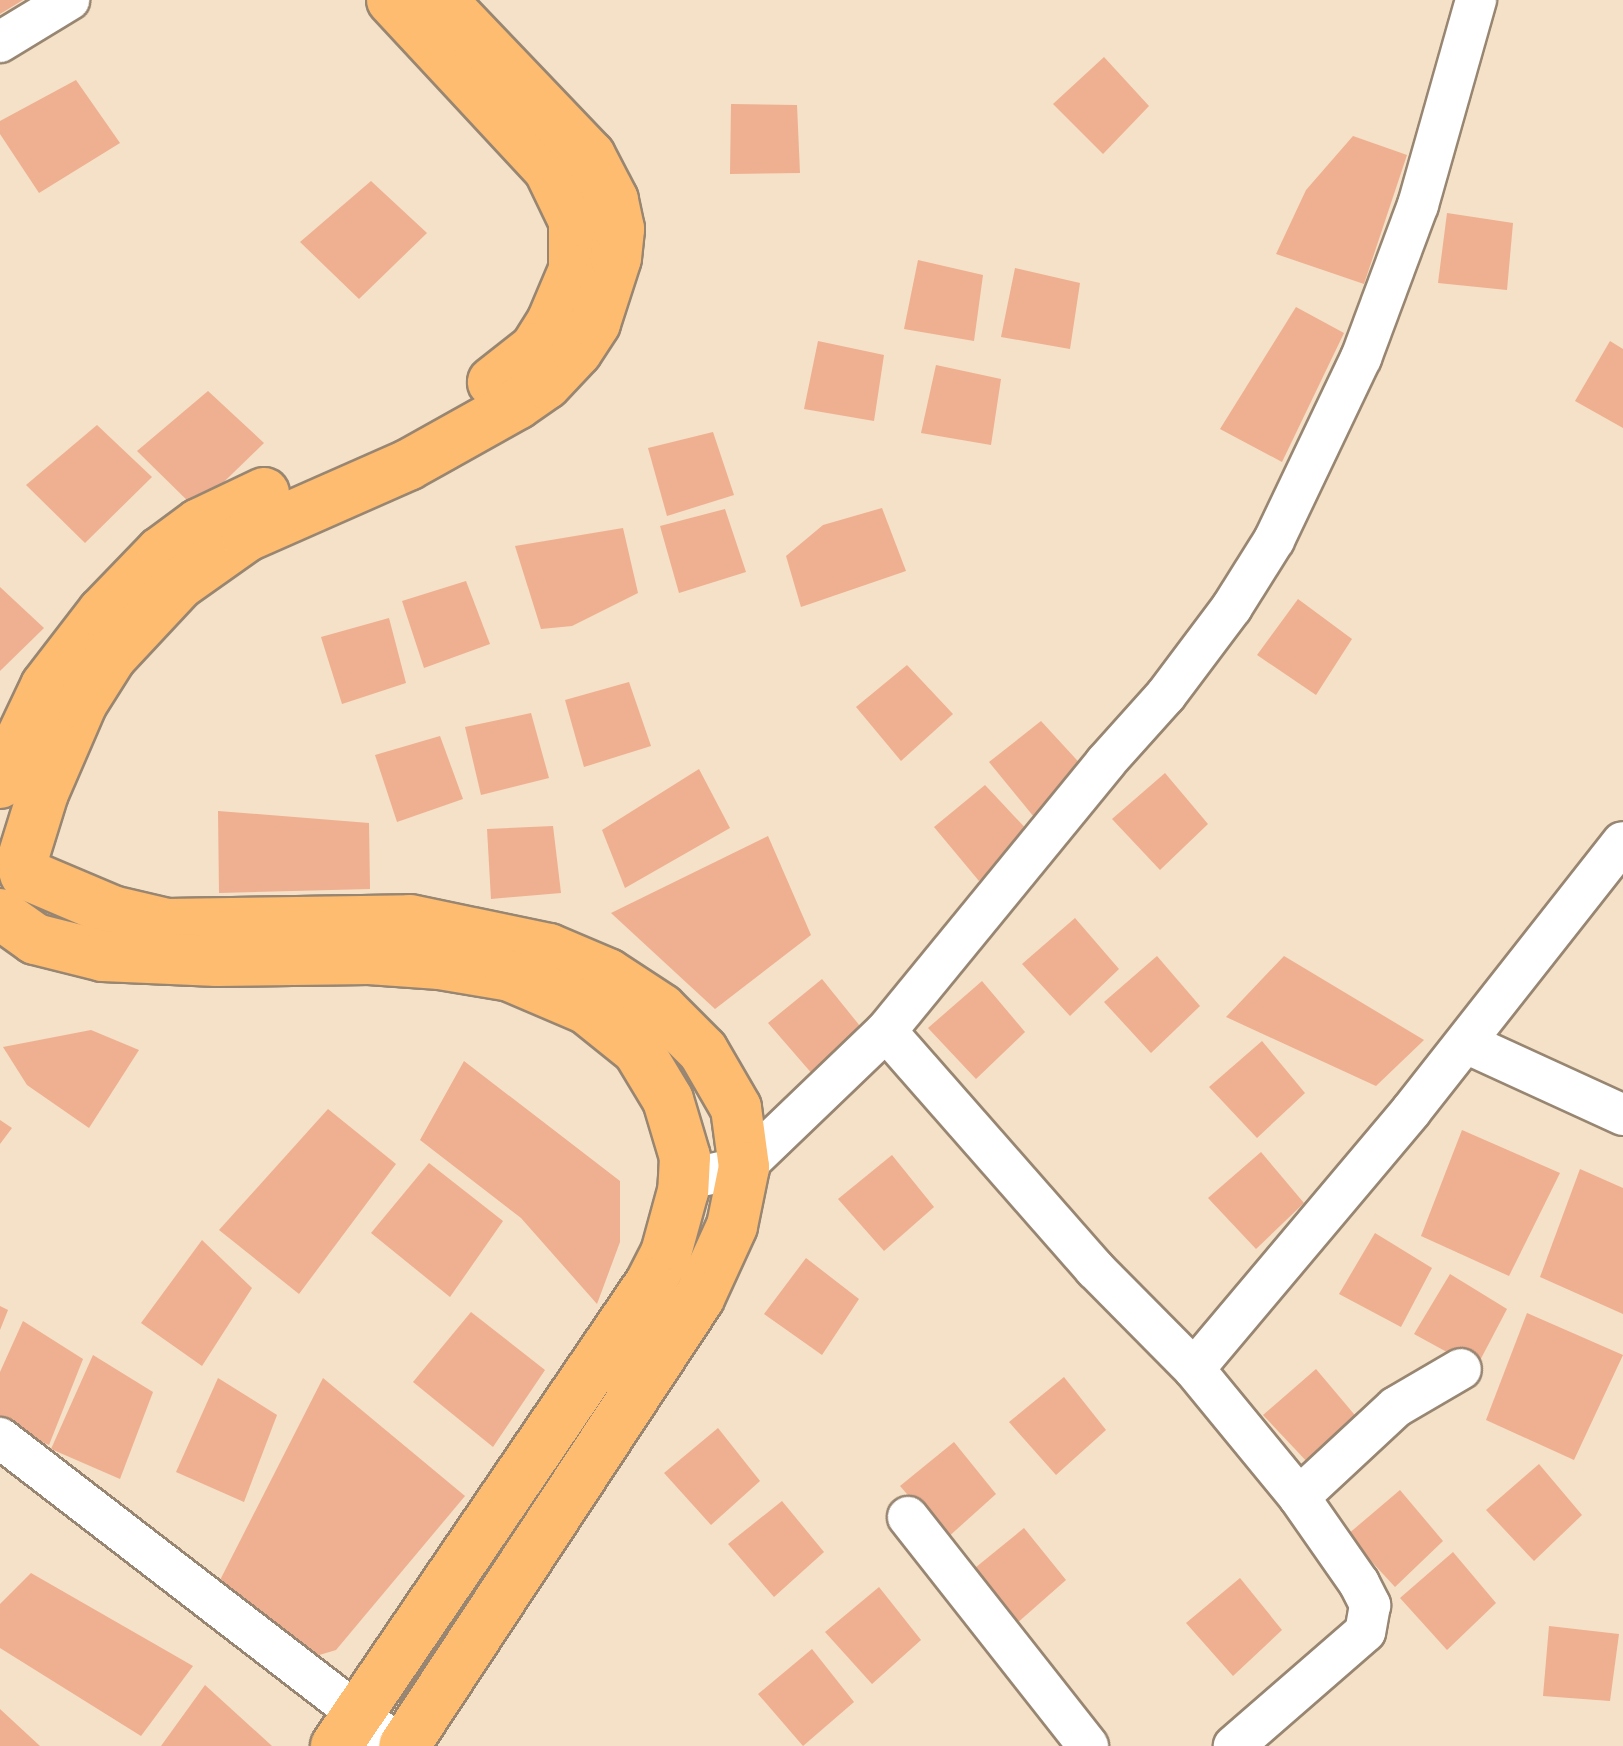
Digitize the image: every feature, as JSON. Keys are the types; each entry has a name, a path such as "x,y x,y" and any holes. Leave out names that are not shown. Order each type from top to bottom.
{"main road":[{"path":"0,783 11,721 46,686 103,612 161,552 199,524 477,393 536,348 552,322 574,270 576,247 574,221 550,169 392,0"},
{"path":"347,1731 650,1284 666,1253 683,1180 679,1129 638,1050 588,1009 510,976 440,964 103,956 35,940 9,882 42,792 82,703 111,657 178,584 247,536 408,465 517,404 546,384 577,352 595,322 616,258 618,229 613,200 580,144 441,0"},
{"path":"9,882 167,924 410,920 549,949 608,974 648,1000 703,1051 736,1108 744,1167 732,1226 699,1298 402,1746"}],"street":[{"path":"0,42 69,0"},
{"path":"683,1180 744,1167 886,1031 1105,763 1166,696 1232,607 1274,540 1361,358 1398,265 1476,0"},
{"path":"1194,1369 1466,1043 1623,842"},
{"path":"886,1031 1095,1269 1194,1369 1299,1497 1359,1582 1371,1619 1354,1644 1234,1746"},
{"path":"1466,1043 1623,1115"},
{"path":"1299,1497 1396,1407 1461,1369"},
{"path":"0,1438 347,1731 402,1746"},
{"path":"908,1516 1088,1746"}],"building":[{"path":"0,0 23,0 0,14"},
{"path":"1104,57 1149,106 1103,154 1053,104"},
{"path":"76,80 120,143 39,193 0,134 0,121"},
{"path":"731,104 797,105 800,173 730,174"},
{"path":"1353,136 1407,155 1364,284 1276,254 1306,190"},
{"path":"371,181 427,233 359,299 300,242"},
{"path":"1447,213 1513,223 1507,290 1438,283"},
{"path":"918,260 983,275 974,341 904,329"},
{"path":"1015,268 1080,283 1070,349 1001,337"},
{"path":"1296,307 1344,333 1282,462 1220,429"},
{"path":"818,341 884,355 874,421 804,409"},
{"path":"1610,341 1623,349 1623,428 1575,401"},
{"path":"936,365 1001,379 991,445 921,433"},
{"path":"208,391 264,443 196,509 137,451"},
{"path":"97,425 152,477 85,543 26,485"},
{"path":"713,432 734,495 667,516 648,448"},
{"path":"882,508 906,571 801,607 786,556 823,525"},
{"path":"725,509 746,572 679,593 660,526"},
{"path":"623,528 638,593 572,626 541,629 515,546"},
{"path":"466,581 490,644 424,668 402,601"},
{"path":"0,587 44,628 0,671"},
{"path":"1298,599 1352,639 1316,695 1257,655"},
{"path":"389,618 406,683 342,704 321,637"},
{"path":"907,665 953,714 901,761 856,707"},
{"path":"629,682 651,746 584,767 565,700"},
{"path":"531,713 549,778 481,795 465,727"},
{"path":"1041,721 1086,770 1034,817 989,762"},
{"path":"440,736 463,799 397,822 375,755"},
{"path":"699,769 730,828 625,888 602,830"},
{"path":"1165,773 1208,824 1160,870 1112,819"},
{"path":"985,785 1031,834 979,881 934,827"},
{"path":"218,811 369,823 370,889 219,893"},
{"path":"553,826 561,893 491,899 487,829"},
{"path":"768,836 811,935 715,1009 611,913"},
{"path":"1075,918 1119,969 1070,1016 1022,964"},
{"path":"1157,956 1200,1006 1151,1053 1104,1002"},
{"path":"1284,956 1424,1040 1376,1086 1226,1017"},
{"path":"822,979 864,1031 814,1076 768,1023"},
{"path":"982,981 1025,1032 976,1079 928,1028"},
{"path":"91,1030 139,1050 89,1128 27,1085 3,1047"},
{"path":"1262,1041 1305,1093 1257,1138 1209,1087"},
{"path":"464,1061 620,1181 620,1242 597,1304 521,1218 420,1140"},
{"path":"328,1109 396,1164 299,1294 219,1230"},
{"path":"0,1120 12,1128 0,1144"},
{"path":"1462,1130 1560,1173 1509,1276 1421,1236"},
{"path":"1261,1152 1304,1203 1256,1249 1208,1198"},
{"path":"892,1155 934,1207 884,1251 838,1199"},
{"path":"429,1163 503,1221 450,1297 371,1233"},
{"path":"1580,1169 1623,1188 1623,1314 1540,1277"},
{"path":"1375,1233 1432,1268 1401,1327 1339,1294"},
{"path":"202,1240 252,1288 202,1366 141,1323"},
{"path":"806,1258 859,1299 822,1355 764,1314"},
{"path":"1450,1274 1507,1309 1476,1368 1414,1334"},
{"path":"0,1306 8,1310 0,1330"},
{"path":"471,1312 545,1370 493,1447 413,1382"},
{"path":"1527,1313 1623,1355 1574,1460 1486,1420"},
{"path":"23,1321 83,1359 49,1445 0,1424 0,1372"},
{"path":"93,1355 153,1392 120,1479 51,1449"},
{"path":"1316,1369 1359,1420 1311,1466 1263,1415"},
{"path":"1064,1377 1106,1430 1056,1475 1009,1422"},
{"path":"218,1378 277,1415 244,1502 176,1472"},
{"path":"323,1378 465,1496 336,1650 306,1659 215,1590"},
{"path":"718,1428 760,1481 711,1525 664,1473"},
{"path":"954,1442 996,1494 946,1539 900,1486"},
{"path":"1539,1464 1582,1515 1534,1561 1486,1510"},
{"path":"1400,1490 1443,1541 1395,1587 1347,1535"},
{"path":"782,1501 824,1552 774,1597 728,1544"},
{"path":"1024,1528 1066,1580 1016,1624 970,1572"},
{"path":"1453,1552 1496,1603 1447,1650 1400,1598"},
{"path":"31,1573 193,1666 141,1736 0,1648 0,1604"},
{"path":"1240,1578 1282,1630 1233,1676 1186,1623"},
{"path":"879,1587 921,1640 872,1684 825,1632"},
{"path":"1549,1626 1619,1634 1610,1701 1543,1696"},
{"path":"812,1649 854,1702 803,1746 758,1694"},
{"path":"205,1685 272,1746 161,1746"},
{"path":"0,1709 40,1746 0,1746"}]}
